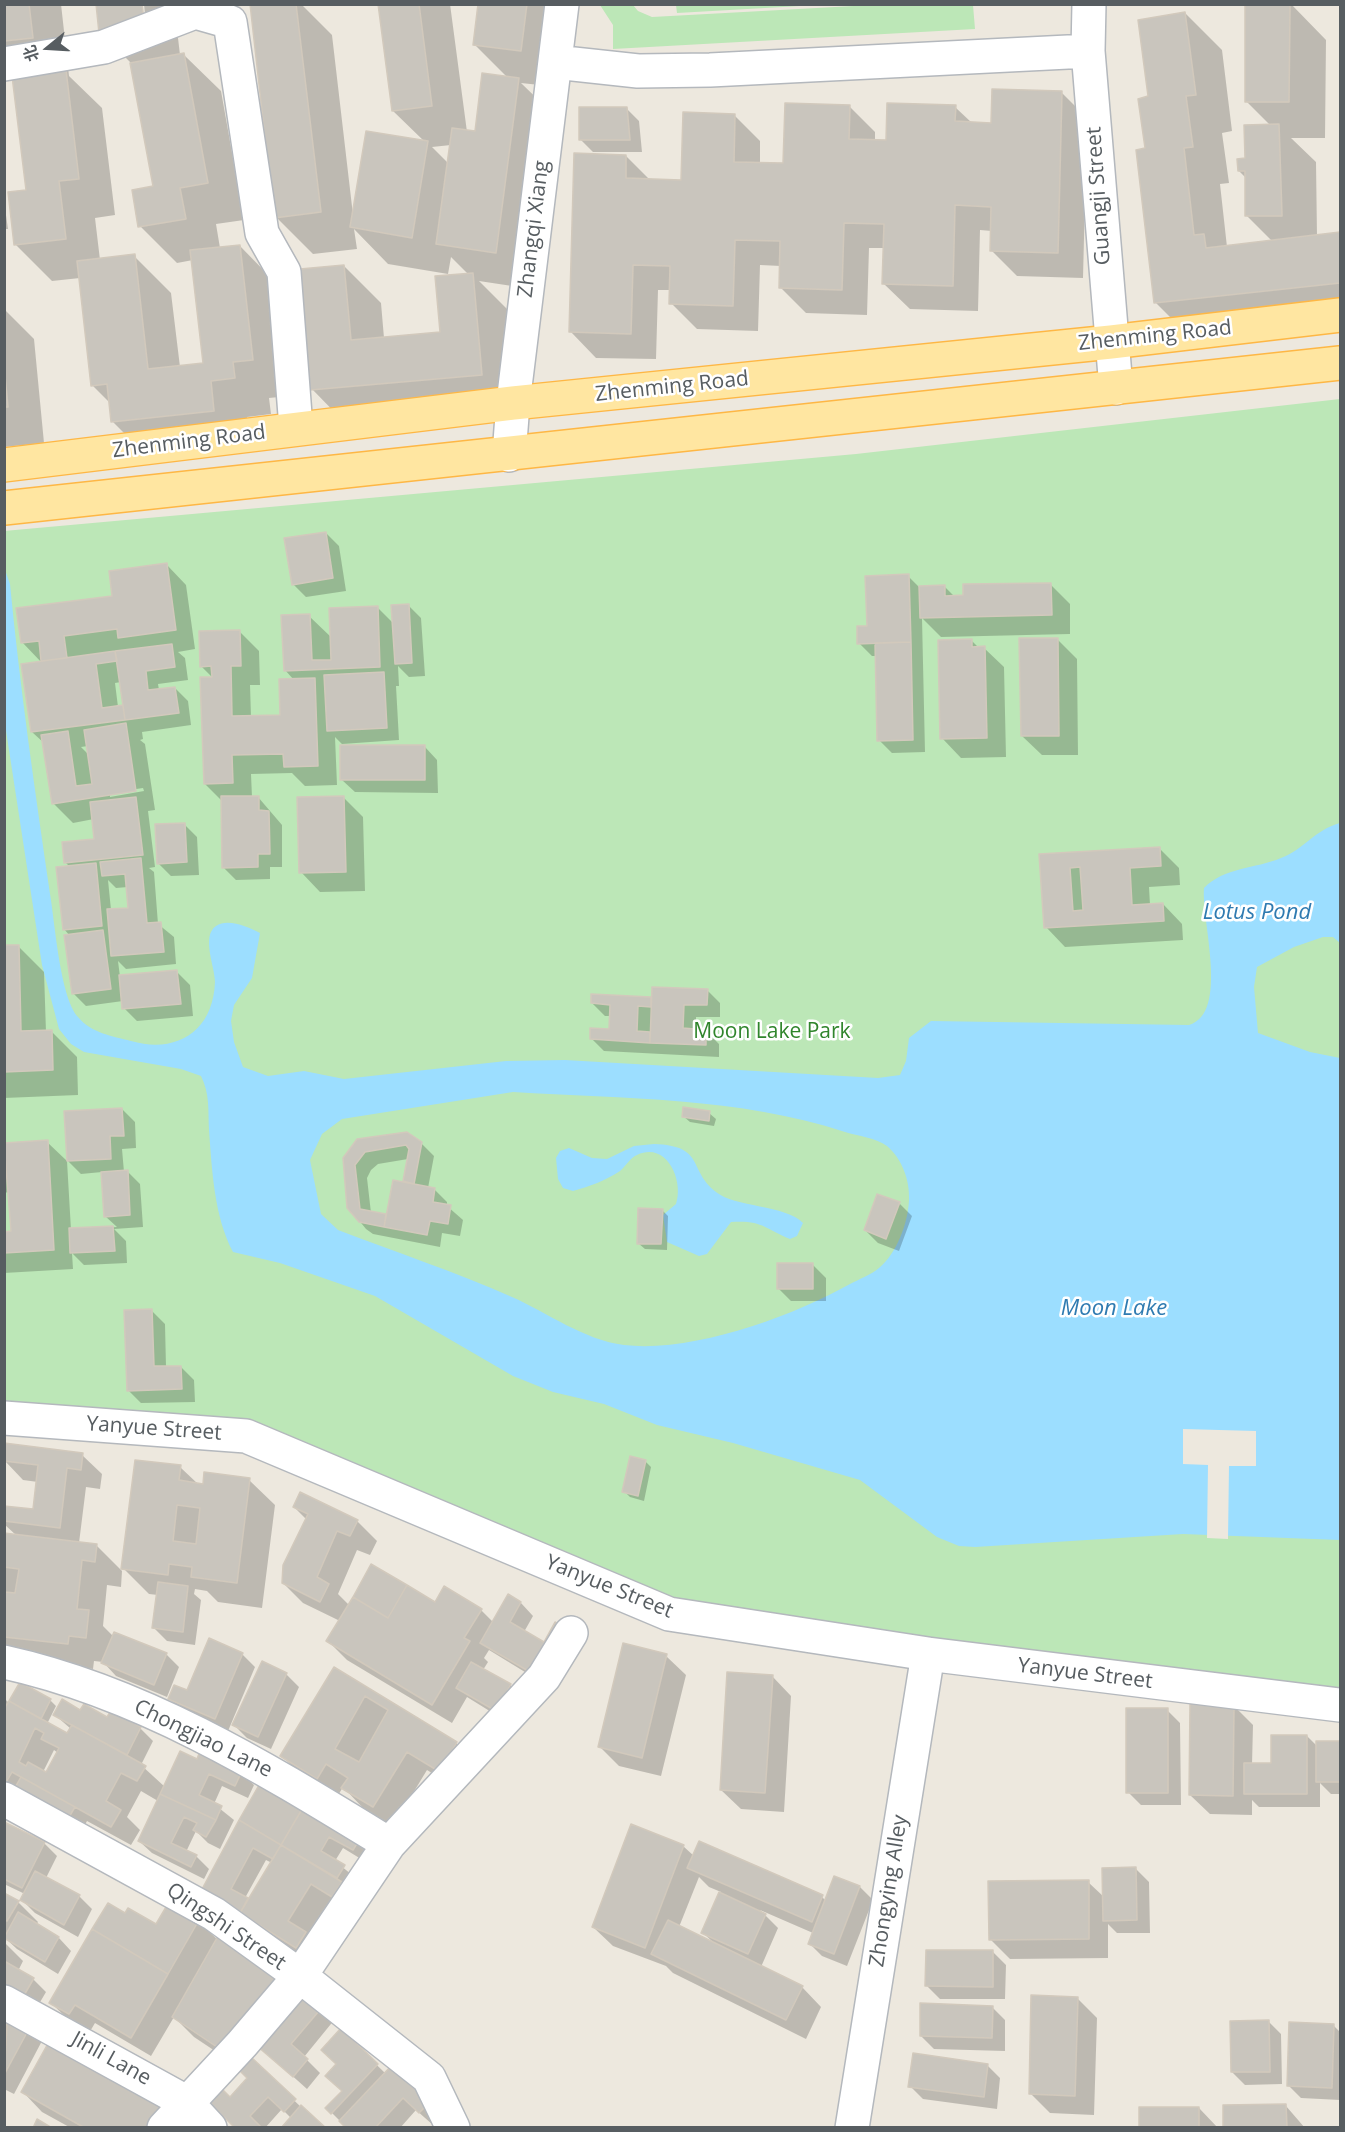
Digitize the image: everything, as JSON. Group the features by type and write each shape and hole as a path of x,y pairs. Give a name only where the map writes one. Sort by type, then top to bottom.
{"main road":[{"name":"Zhenming Road","path":"4,465 513,403 1111,342 1341,315"},
{"path":"4,508 1341,363"}],"street":[{"name":"Zhangqi Xiang","path":"509,455 513,403 562,4"},
{"name":"Guangji Street","path":"1089,4 1088,51 1116,388"},
{"path":"4,64 104,47 201,8 230,22 262,233 284,273 296,428"},
{"path":"555,62 638,71 710,70 1088,51"},
{"name":"Yanyue Street","path":"4,1418 246,1436 669,1614 928,1654 1341,1705"},
{"path":"453,2127 429,2078 300,1977 389,1844 544,1677 571,1633"},
{"name":"Zhongying Alley","path":"852,2127 928,1654"},
{"name":"Chongjiao Lane","path":"4,1662 77,1682 152,1712 255,1763 389,1844"},
{"name":"Qingshi Street","path":"4,1799 214,1914 300,1977 242,2044 164,2127"},
{"name":"Jinli Lane","path":"4,2002 186,2102 210,2127"}],"green space":[{"path":"676,4 818,5 677,13"},
{"path":"890,4 973,5 975,29 613,49 613,25 600,5 633,5 638,11 652,17"},
{"name":"Moon Lake Park","path":"1340,399 1340,1690 670,1605 248,1431 5,1408 4,531 856,454"}],"water":[{"name":"Moon Lake","path":"4,567 10,584 28,739 59,959 72,1007 78,1017 89,1027 109,1035 147,1044 177,1041 189,1035 199,1026 213,999 215,982 209,944 212,931 216,926 226,923 244,926 260,933 252,978 234,1005 231,1021 234,1042 243,1067 268,1076 304,1071 344,1079 506,1061 565,1060 878,1078 900,1075 906,1061 909,1038 931,1021 1189,1025 1201,1017 1208,1003 1211,985 1204,888 1230,872 1271,862 1289,854 1323,830 1340,823 1340,943 1333,937 1323,937 1294,947 1257,967 1254,987 1258,1033 1310,1052 1340,1058 1340,1540 1183,1534 975,1547 959,1546 937,1537 860,1480 733,1443 657,1425 604,1404 553,1392 513,1376 375,1296 280,1263 233,1252 222,1223 215,1192 207,1096 201,1076 181,1069 84,1052 71,1044 59,1029 42,965 5,724","holes":["513,1092 723,1106 805,1121 878,1141 892,1151 901,1164 906,1178 909,1192 904,1228 896,1246 879,1268 799,1309 710,1338 651,1346 624,1345 595,1338 491,1288 338,1230 321,1214 310,1160 322,1134 342,1119"]},
{"path":"654,1144 682,1149 689,1154 707,1183 724,1197 795,1217 803,1223 797,1236 790,1239 750,1222 731,1222 707,1254 699,1256 667,1242 663,1215 676,1204 678,1185 671,1166 665,1158 657,1154 648,1152 637,1155 615,1174 573,1191 563,1188 558,1179 556,1158 560,1151 569,1148 592,1158 607,1159 634,1146"}],"pier":[{"path":"1183,1429 1256,1431 1256,1466 1229,1466 1228,1539 1207,1538 1208,1465 1183,1464"}],"building":[{"path":"4,4 29,4 33,38 4,41"},
{"path":"96,4 142,4 145,28 99,33"},
{"path":"250,4 296,4 321,212 274,218"},
{"path":"378,4 419,4 432,106 392,111"},
{"path":"478,4 527,4 521,51 473,45"},
{"path":"1245,4 1290,4 1289,102 1245,102"},
{"path":"1185,12 1196,95 1186,96 1193,147 1184,148 1194,235 1204,234 1206,248 1340,232 1340,283 1154,303 1136,150 1145,148 1138,99 1148,96 1138,20"},
{"path":"184,53 208,183 180,188 186,219 138,227 132,190 153,186 130,63"},
{"path":"66,70 79,179 59,181 66,239 14,245 8,192 26,190 12,76"},
{"path":"482,73 519,78 496,253 436,244 452,128 475,131"},
{"path":"992,89 1062,91 1058,253 990,251 991,207 955,205 953,286 882,284 884,224 844,223 842,290 779,288 780,241 735,240 733,306 669,304 670,266 633,265 631,334 569,332 574,153 626,155 626,178 681,180 683,112 735,114 734,162 783,163 785,103 850,105 849,139 886,140 887,103 956,105 955,121 991,123"},
{"path":"579,107 627,107 630,140 579,140"},
{"path":"1279,124 1282,216 1245,216 1245,171 1238,171 1237,159 1245,158 1244,125"},
{"path":"366,131 428,141 412,238 350,227"},
{"path":"240,245 253,360 233,362 235,378 211,381 214,411 111,422 107,384 91,386 77,261 135,254 148,369 203,363 190,250"},
{"path":"344,265 351,340 440,332 435,276 473,273 482,375 310,390 300,269"},
{"path":"4,366 8,407 4,407"},
{"path":"326,532 333,578 292,585 284,538"},
{"path":"167,563 176,630 118,638 117,629 64,636 67,658 41,661 39,641 21,643 16,608 112,596 109,571"},
{"path":"909,574 911,642 857,644 857,626 867,626 865,576"},
{"path":"1051,583 1052,615 920,618 919,586 945,585 945,596 963,595 963,584"},
{"path":"409,604 412,663 395,664 391,605"},
{"path":"378,606 380,667 284,671 281,615 310,614 312,660 331,660 329,608"},
{"path":"240,630 241,666 231,666 232,716 280,715 279,679 315,678 318,766 284,767 283,754 232,755 233,783 204,784 200,677 212,677 211,666 200,667 199,631"},
{"path":"1019,638 1058,638 1059,736 1021,736"},
{"path":"972,639 972,647 985,646 987,738 940,739 938,640"},
{"path":"911,642 913,740 877,741 875,643"},
{"path":"172,644 175,667 146,671 148,690 175,687 179,713 125,720 115,651"},
{"path":"115,651 117,661 96,664 102,708 123,705 125,720 31,732 21,664"},
{"path":"384,672 387,728 327,731 324,675"},
{"path":"126,723 136,791 52,804 41,735 68,731 76,786 92,784 84,730"},
{"path":"340,745 425,745 425,780 340,780"},
{"path":"221,796 259,796 259,810 269,811 270,854 258,854 258,867 222,868"},
{"path":"344,796 346,872 299,873 297,797"},
{"path":"136,797 143,855 64,863 62,842 94,839 90,802"},
{"path":"185,823 187,862 157,864 155,824"},
{"path":"1160,847 1161,866 1130,868 1132,905 1163,903 1164,921 1044,928 1039,854","holes":["1080,867 1083,910 1073,911 1070,868"]},
{"path":"141,858 147,923 161,922 164,952 111,956 107,909 128,908 125,874 102,876 100,862"},
{"path":"96,863 102,926 63,930 56,867"},
{"path":"103,930 111,989 72,994 64,935"},
{"path":"4,945 19,945 21,1031 52,1030 53,1070 4,1072"},
{"path":"177,970 181,1004 122,1009 119,975"},
{"path":"652,987 708,989 707,1005 684,1005 683,1028 706,1030 706,1045 650,1043"},
{"path":"591,994 651,997 651,1007 638,1006 637,1031 650,1032 650,1043 590,1039 590,1028 609,1029 610,1005 591,1003"},
{"path":"683,1107 710,1111 709,1121 682,1117"},
{"path":"122,1108 124,1136 110,1136 111,1159 67,1161 64,1111"},
{"path":"407,1132 422,1142 414,1184 403,1181 409,1149 406,1145 365,1152 355,1165 360,1209 386,1214 384,1227 359,1222 347,1208 343,1158 357,1139"},
{"path":"48,1140 54,1250 4,1253 4,1232 11,1231 4,1143"},
{"path":"128,1170 130,1215 104,1217 101,1172"},
{"path":"393,1180 435,1188 433,1202 451,1205 448,1224 430,1221 427,1235 384,1227"},
{"path":"877,1194 900,1202 886,1239 864,1230"},
{"path":"638,1208 663,1209 661,1244 637,1244"},
{"path":"113,1226 115,1251 70,1253 69,1228"},
{"path":"777,1263 813,1263 813,1289 777,1289"},
{"path":"152,1309 154,1366 181,1366 182,1389 127,1391 124,1310"},
{"path":"4,1443 83,1453 81,1470 67,1468 60,1528 4,1521 4,1506 33,1509 38,1465 4,1461"},
{"path":"630,1456 646,1460 638,1496 622,1492"},
{"path":"135,1460 181,1465 179,1480 203,1484 204,1472 250,1478 237,1583 191,1577 192,1567 169,1564 168,1575 121,1569","holes":["177,1505 200,1508 196,1544 173,1541"]},
{"path":"300,1492 358,1520 350,1536 337,1531 317,1577 329,1584 320,1602 282,1583 283,1565 308,1514 293,1507"},
{"path":"4,1533 97,1544 95,1562 82,1560 77,1609 89,1610 86,1638 69,1636 68,1644 4,1637 4,1592 15,1593 19,1569 4,1567"},
{"path":"371,1564 407,1585 388,1618 353,1597"},
{"path":"158,1582 188,1586 183,1632 152,1628"},
{"path":"407,1585 435,1602 444,1586 482,1609 464,1638 470,1641 432,1705 326,1641 353,1597 388,1618"},
{"path":"508,1594 521,1602 510,1622 544,1642 555,1622 565,1628 537,1676 480,1643"},
{"path":"114,1632 167,1653 154,1685 101,1663"},
{"path":"209,1638 243,1653 215,1719 168,1699 174,1685 187,1690"},
{"path":"623,1643 667,1654 642,1758 598,1747"},
{"path":"262,1661 287,1673 258,1737 232,1725"},
{"path":"471,1662 511,1684 496,1711 456,1688"},
{"path":"334,1667 457,1742 440,1772 407,1752 373,1807 341,1788 348,1778 326,1764 317,1779 280,1756","holes":["365,1696 388,1710 359,1762 335,1749"]},
{"path":"727,1672 773,1675 765,1793 720,1790"},
{"path":"20,1682 51,1699 41,1719 9,1701"},
{"path":"62,1699 80,1710 84,1704 107,1717 111,1710 141,1727 127,1755 53,1715"},
{"path":"9,1701 67,1733 72,1725 146,1766 137,1781 121,1773 106,1801 121,1810 111,1827 12,1772 4,1786 4,1709","holes":["35,1728 44,1733 41,1739 59,1748 46,1772 28,1762 26,1766 19,1762"]},
{"path":"1190,1703 1234,1704 1233,1796 1189,1795"},
{"path":"1126,1708 1168,1708 1168,1793 1126,1793"},
{"path":"1271,1735 1307,1735 1307,1794 1244,1794 1244,1763 1271,1763"},
{"path":"1316,1741 1340,1741 1340,1782 1316,1782"},
{"path":"180,1751 197,1759 200,1751 242,1771 235,1786 209,1774 199,1795 222,1806 216,1820 160,1794"},
{"path":"21,1777 75,1807 66,1822 13,1791"},
{"path":"263,1778 305,1804 281,1845 239,1820"},
{"path":"160,1794 216,1820 206,1837 193,1830 197,1823 184,1817 171,1843 197,1855 191,1867 138,1841"},
{"path":"305,1804 361,1837 353,1850 329,1837 321,1851 345,1865 337,1878 281,1845"},
{"path":"239,1820 281,1845 273,1859 253,1848 231,1889 248,1898 240,1913 201,1891"},
{"path":"4,1822 45,1842 22,1888 4,1879"},
{"path":"631,1824 684,1845 645,1948 592,1927"},
{"path":"699,1841 823,1895 812,1922 687,1868"},
{"path":"281,1845 342,1882 332,1897 311,1884 288,1921 306,1932 296,1948 240,1913"},
{"path":"1136,1867 1137,1920 1103,1921 1102,1868"},
{"path":"35,1871 80,1895 64,1925 20,1900"},
{"path":"834,1876 860,1886 834,1954 808,1944"},
{"path":"1089,1880 1089,1939 989,1940 988,1881"},
{"path":"719,1892 766,1914 748,1954 701,1933"},
{"path":"4,1893 19,1901 7,1921 4,1920"},
{"path":"169,1902 199,1920 168,1974 92,1929 108,1903 125,1913 128,1908 156,1924"},
{"path":"18,1912 59,1937 45,1962 4,1938"},
{"path":"668,1920 803,1986 786,2020 651,1954"},
{"path":"92,1929 168,1974 131,2038 75,2005 69,2014 49,2003"},
{"path":"222,1929 285,1975 220,2049 172,2017"},
{"path":"926,1950 993,1950 993,1987 925,1986"},
{"path":"4,1961 34,1978 23,1997 4,1986"},
{"path":"305,1989 324,2005 291,2044 308,2059 293,2077 257,2046"},
{"path":"1031,1995 1078,1997 1075,2096 1029,2094"},
{"path":"920,2003 993,2006 992,2038 920,2036"},
{"path":"4,2011 31,2025 4,2075 7,2027"},
{"path":"1269,2020 1270,2072 1231,2072 1230,2021"},
{"path":"1289,2022 1334,2024 1332,2088 1287,2086"},
{"path":"341,2028 378,2064 331,2114 325,2108 342,2091 325,2076 336,2064 321,2050"},
{"path":"51,2038 164,2100 149,2128 85,2128 21,2092"},
{"path":"913,2053 988,2064 984,2097 908,2087"},
{"path":"251,2057 296,2099 284,2112 268,2097 250,2116 262,2128 235,2128 209,2102 222,2089 230,2097 247,2078 239,2070"},
{"path":"393,2064 432,2100 419,2113 403,2098 375,2128 346,2128 339,2121"},
{"path":"1286,2104 1287,2128 1223,2128 1223,2105"},
{"path":"301,2105 326,2128 281,2128"},
{"path":"1139,2107 1199,2107 1199,2128 1139,2128"},
{"path":"37,2119 52,2128 33,2128"}],"water label":[{"name":"Lotus Pond","path":"1257,913"}]}
